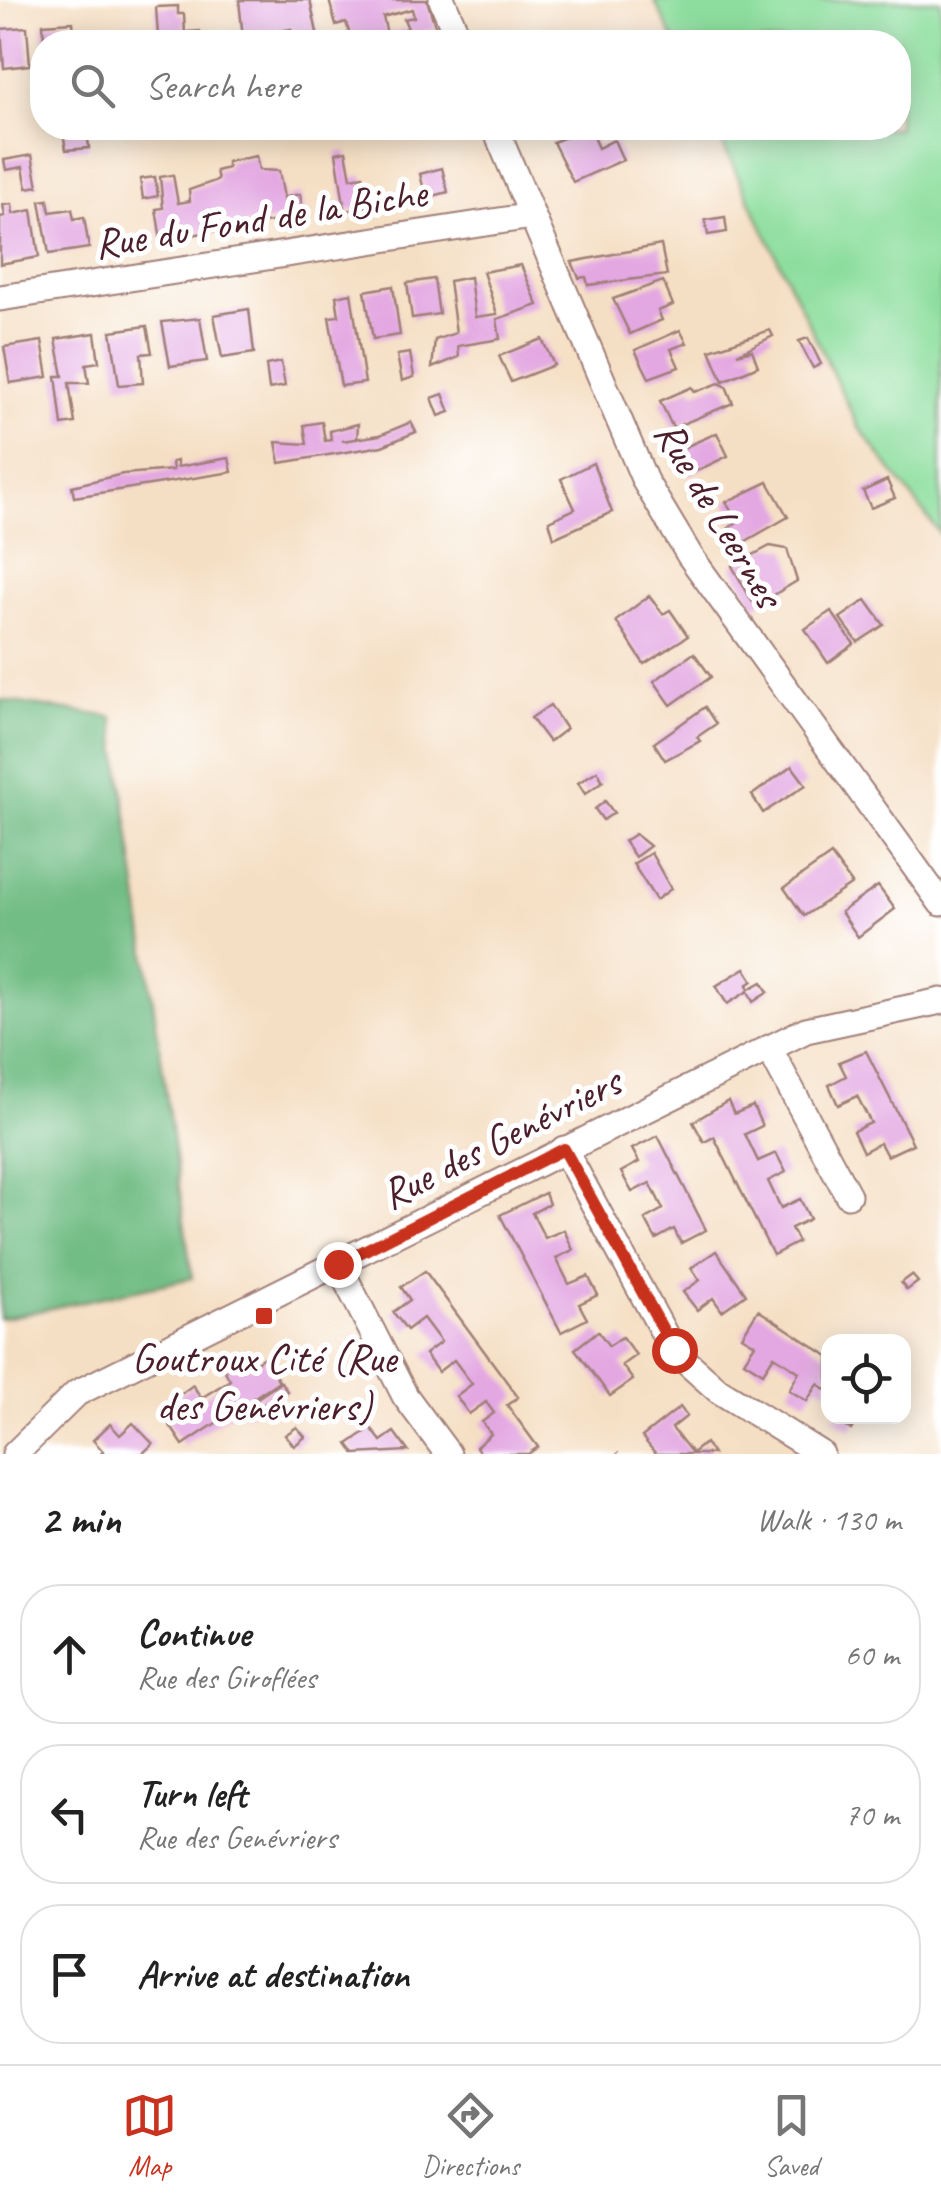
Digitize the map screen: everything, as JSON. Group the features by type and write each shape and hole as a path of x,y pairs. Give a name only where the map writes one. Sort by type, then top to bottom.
{"street":[{"path":"442,0 455,30"},
{"name":"Rue de Leernes","path":"500,140 645,481 681,541 941,903"},
{"name":"Rue du Fond de la Biche","path":"0,298 532,216"},
{"name":"Rue des Genévriers","path":"15,1454 78,1393 806,1030 941,1001"},
{"path":"770,1048 848,1195"},
{"path":"564,1149 674,1350 718,1390 821,1454"},
{"path":"338,1264 406,1396 448,1454"}],"green space":[{"path":"654,0 941,0 941,535 858,426 721,140 911,140 911,30 669,30"},
{"path":"0,700 113,717 192,1278 0,1319"}],"building":[{"path":"239,0 310,0 316,30 291,29 242,30"},
{"path":"329,0 427,0 436,29 409,30 404,19 414,17 412,9 383,17 386,30 348,30 346,22 336,25"},
{"path":"178,6 178,14 184,14 185,30 158,30 156,7"},
{"path":"73,22 74,30 43,30 43,24"},
{"path":"27,27 30,65 4,68 1,29"},
{"path":"64,140 88,140 89,148 66,150"},
{"path":"594,140 598,148 614,140 623,160 573,182 553,142"},
{"path":"346,151 351,178 363,176 369,207 345,211 336,153"},
{"path":"32,155 38,186 27,188 23,167 6,170 4,160"},
{"path":"256,156 259,170 279,171 288,219 161,240 156,209 163,208 160,177 173,175 178,203 190,201 189,190 218,180 216,171 228,168 227,162"},
{"path":"442,168 448,192 426,198 420,174"},
{"path":"155,177 158,196 143,199 140,179"},
{"path":"300,194 304,216 292,218 287,197"},
{"path":"48,200 50,212 72,209 74,219 84,217 89,248 49,254 40,201"},
{"path":"12,204 13,214 32,210 39,257 0,264 0,217 5,216 3,205"},
{"path":"725,217 727,232 708,235 705,220"},
{"path":"661,245 667,275 588,285 586,277 579,278 572,262"},
{"path":"521,265 538,305 497,319 500,339 458,346 459,357 432,368 435,340 456,333 449,281 470,277 475,317 497,314 483,272"},
{"path":"434,279 439,314 412,318 407,283"},
{"path":"663,281 673,305 658,311 662,320 630,334 613,299"},
{"path":"393,286 400,335 373,339 365,291"},
{"path":"351,293 365,383 341,386 329,317 339,316 336,296"},
{"path":"249,309 254,353 222,358 214,315"},
{"path":"200,318 207,361 170,366 162,322"},
{"path":"147,326 152,353 141,354 143,383 119,385 111,331"},
{"path":"680,330 687,343 671,349 679,367 649,378 635,350"},
{"path":"770,330 773,336 737,354 752,350 758,366 723,381 710,350"},
{"path":"95,333 99,362 86,364 89,383 69,383 75,423 62,425 56,376 63,376 56,339"},
{"path":"808,338 821,364 813,368 799,341"},
{"path":"542,339 554,365 511,382 499,356"},
{"path":"42,341 48,377 10,383 4,347"},
{"path":"410,353 414,377 402,381 397,355"},
{"path":"281,362 285,386 269,389 266,365"},
{"path":"719,383 726,386 733,403 673,428 660,401 692,387 695,392"},
{"path":"443,394 450,412 439,416 432,398"},
{"path":"322,422 325,441 331,440 330,431 358,424 357,439 380,435 411,422 416,432 382,446 280,463 276,442 307,444 304,425"},
{"path":"717,433 728,456 688,475 678,450"},
{"path":"229,458 232,472 74,497 72,486 123,474 173,470 172,462 177,461 177,467"},
{"path":"593,463 612,512 554,538 549,521 575,509 561,479"},
{"path":"887,480 895,498 871,508 863,491"},
{"path":"768,482 788,517 739,545 729,528 737,522 726,502"},
{"path":"770,546 787,549 797,581 755,606 732,566"},
{"path":"649,596 663,614 670,610 688,636 644,664 616,621"},
{"path":"866,600 884,625 858,642 840,618"},
{"path":"831,611 854,644 828,663 805,629"},
{"path":"694,653 711,677 671,705 654,681"},
{"path":"550,705 566,729 549,742 531,718"},
{"path":"705,707 716,724 697,737 700,741 665,760 654,743"},
{"path":"792,766 806,785 763,813 752,795"},
{"path":"597,771 603,781 585,794 578,783"},
{"path":"605,801 614,813 603,820 595,809"},
{"path":"635,834 650,846 635,857 624,841"},
{"path":"651,853 671,889 656,900 633,864"},
{"path":"831,855 852,884 804,916 784,888"},
{"path":"878,886 895,909 858,937 841,912"},
{"path":"745,968 753,981 747,985 749,989 762,982 768,992 753,1002 748,991 727,1004 716,986"},
{"path":"866,1051 913,1144 887,1156 880,1143 863,1152 853,1131 871,1123 857,1096 838,1105 829,1085 846,1076 839,1062"},
{"path":"728,1101 734,1114 753,1106 762,1126 745,1134 758,1161 776,1153 786,1172 768,1181 781,1208 800,1199 810,1219 791,1228 798,1242 773,1255 714,1137 704,1142 693,1122"},
{"path":"658,1136 706,1230 681,1243 674,1229 656,1239 645,1219 663,1209 650,1183 632,1192 621,1172 639,1162 632,1149"},
{"path":"545,1193 549,1204 532,1213 545,1238 564,1230 573,1250 556,1258 569,1284 588,1276 598,1295 579,1304 587,1319 561,1332 500,1215"},
{"path":"716,1251 746,1294 722,1311 713,1298 697,1310 683,1292 700,1280 691,1268"},
{"path":"425,1271 518,1397 507,1405 538,1447 528,1454 481,1454 476,1447 491,1434 482,1422 494,1413 486,1402 469,1414 456,1396 472,1384 454,1360 438,1372 425,1354 441,1342 423,1318 407,1330 393,1312 410,1300 401,1287"},
{"path":"912,1275 918,1282 907,1290 901,1283"},
{"path":"758,1310 821,1351 821,1386 818,1384 807,1401 789,1390 799,1372 774,1356 763,1373 744,1361 755,1344 742,1336"},
{"path":"598,1331 609,1346 622,1337 636,1355 622,1365 633,1380 610,1396 575,1349"},
{"path":"241,1354 249,1367 264,1357 279,1381 183,1445 167,1421 182,1411 174,1399 193,1385 201,1398 230,1380 222,1366"},
{"path":"281,1382 287,1391 245,1415 241,1409"},
{"path":"680,1407 687,1416 672,1428 692,1453 705,1443 713,1454 656,1454 642,1437"},
{"path":"133,1423 153,1444 142,1454 101,1454 103,1451 93,1440 110,1424 120,1435"},
{"path":"297,1427 305,1437 294,1446 285,1435"},
{"path":"371,1428 381,1441 394,1432 408,1451 355,1454 348,1444"}],"place":[{"name":"Goutroux Cité (Rue des Genévriers)","path":"264,1316"}],"route":[{"path":"338,1264 564,1149 674,1350"}]}
